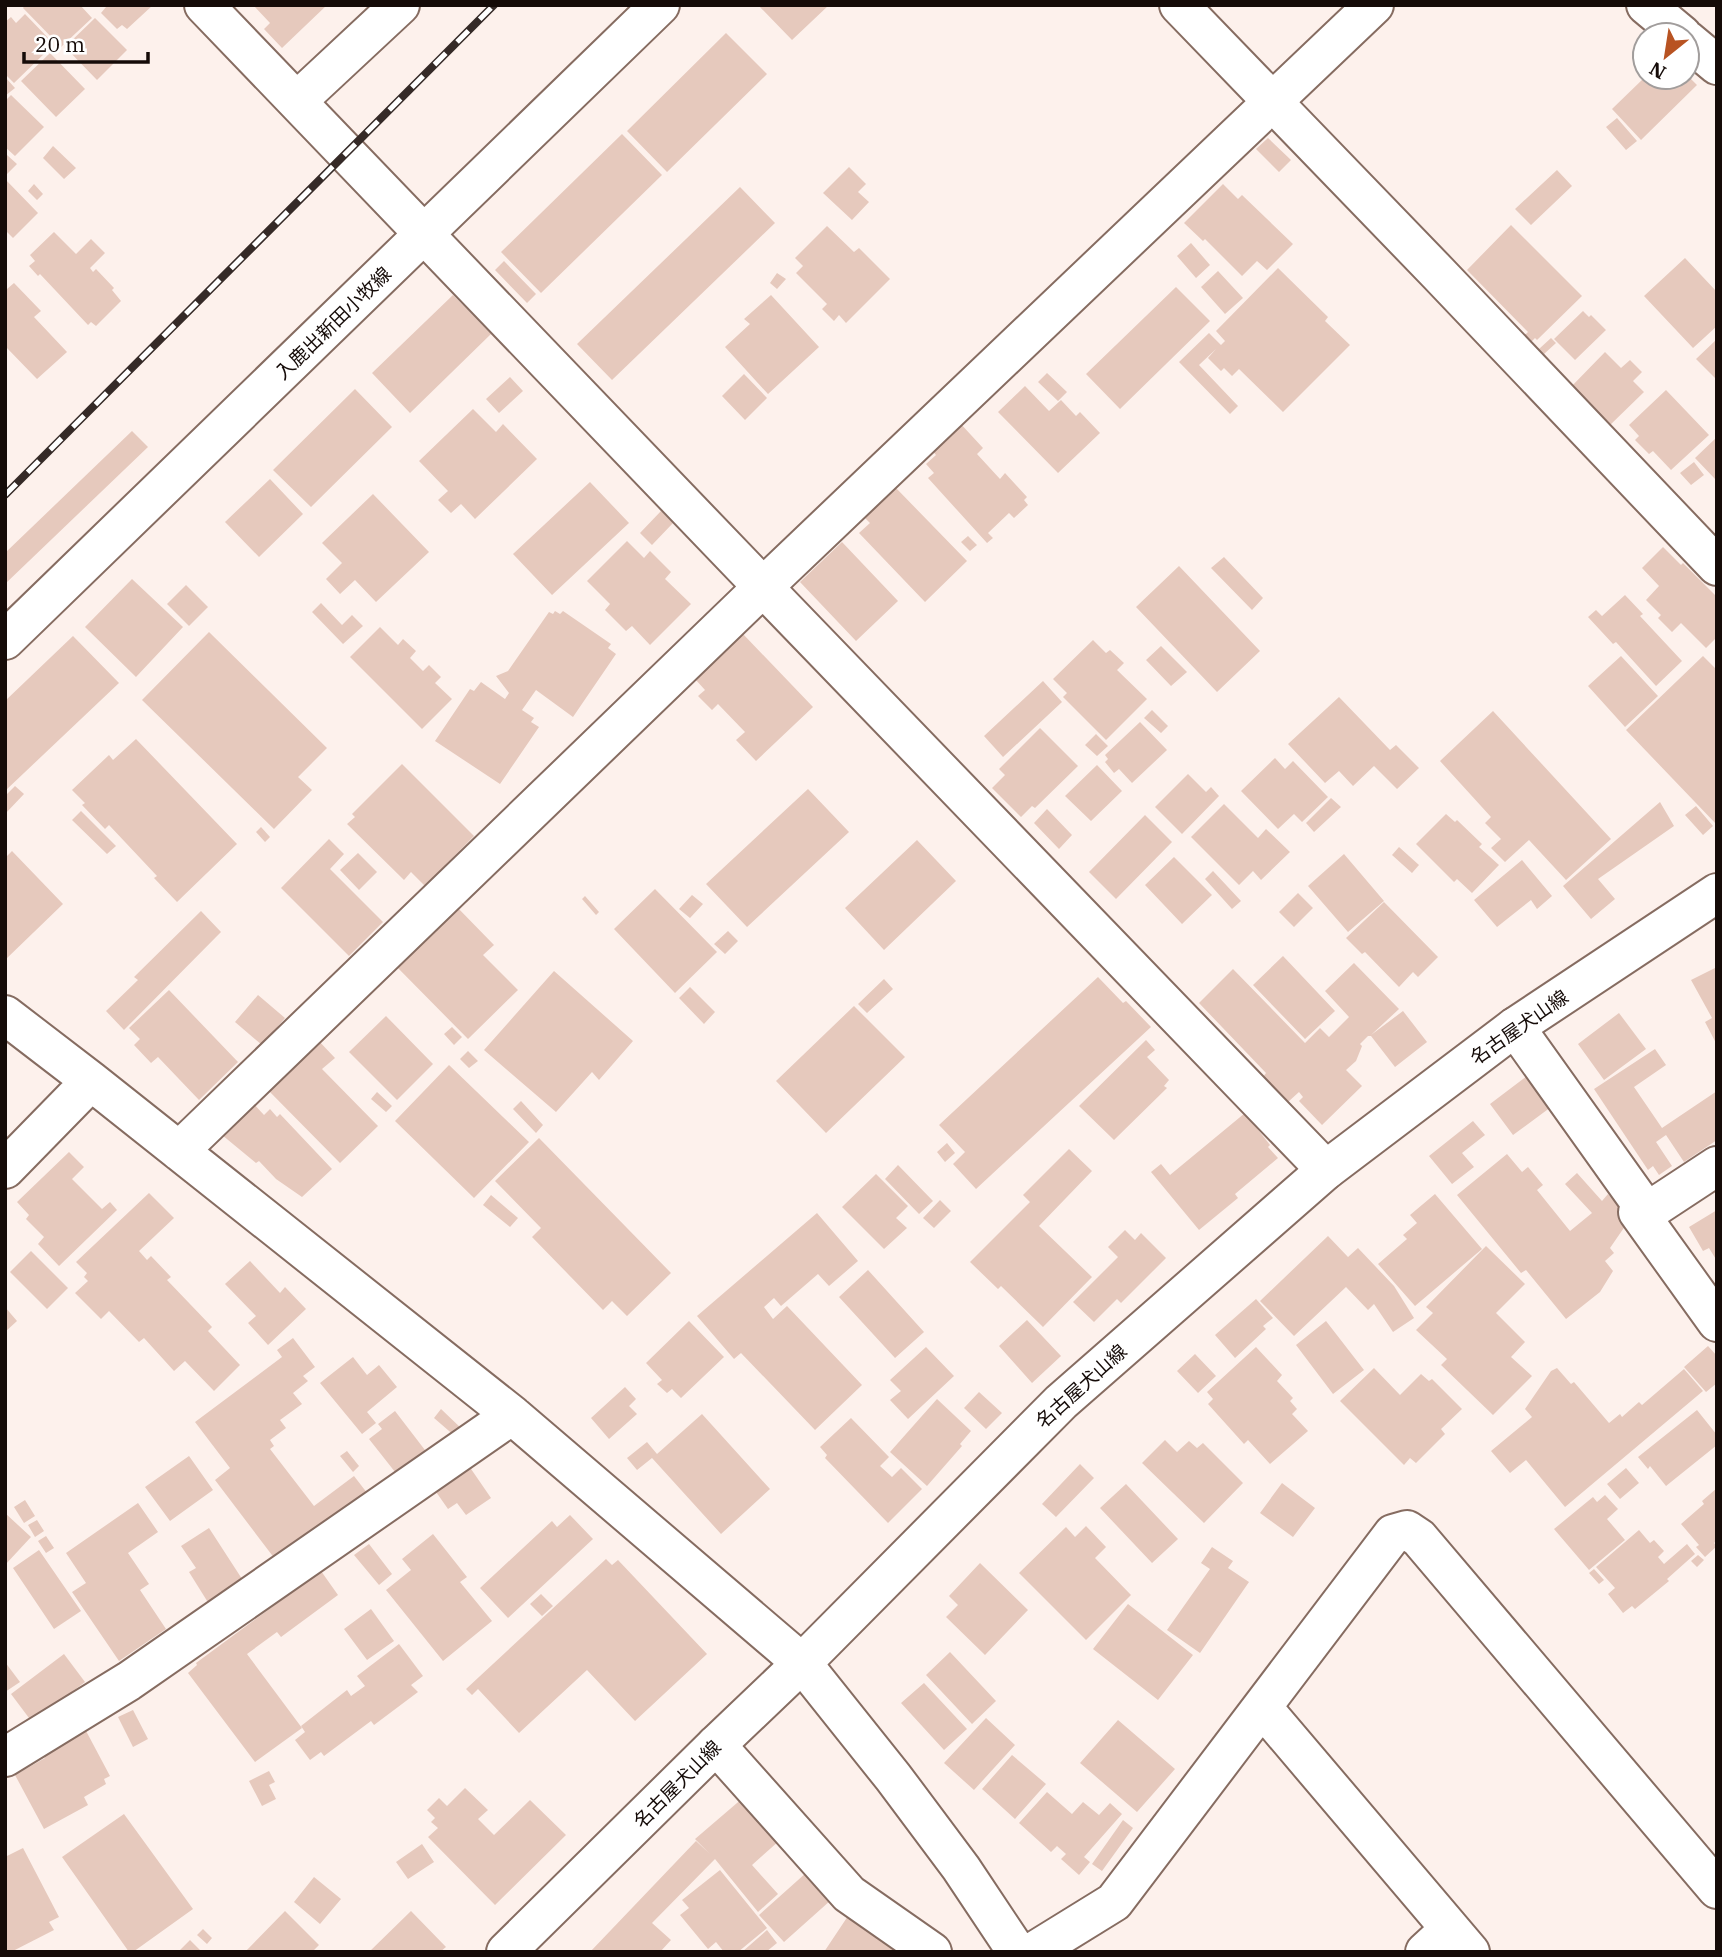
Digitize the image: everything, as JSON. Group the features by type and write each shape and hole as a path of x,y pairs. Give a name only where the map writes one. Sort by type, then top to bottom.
{"street":[{"path":"204,5 1326,1170"},
{"path":"298,101 400,5"},
{"name":"入鹿出新田小牧線","path":"5,640 660,5"},
{"path":"1179,5 1717,566"},
{"path":"179,1151 763,587 1374,5"},
{"path":"1646,5 1665,21"},
{"path":"1701,52 1717,65"},
{"name":"名古屋犬山線","path":"506,1952 802,1663 1061,1402 1326,1170 1515,1027 1717,893"},
{"path":"5,1015 512,1415 802,1663 954,1858 1017,1952"},
{"path":"1515,1027 1647,1212"},
{"path":"5,1168 92,1081"},
{"path":"1717,1166 1647,1212 1638,1212 1717,1322"},
{"path":"5,1757 128,1681 512,1415"},
{"path":"1033,1952 1114,1902 1392,1534 1407,1530 1429,1549 1717,1889"},
{"path":"1262,1707 1448,1944"},
{"path":"716,1745 849,1894 932,1952"}],"building":[{"path":"25,5 80,5 92,18 61,47 23,8"},
{"path":"104,5 153,5 127,29 122,25 117,29 101,13 106,7"},
{"path":"253,5 327,5 282,48 264,29 270,23"},
{"path":"758,5 829,5 792,40"},
{"path":"25,14 53,43 14,83 5,74 5,22 11,17 16,23"},
{"path":"95,18 127,50 97,80 65,47"},
{"path":"726,33 767,74 667,172 627,131"},
{"path":"50,53 85,89 56,117 21,81"},
{"path":"5,77 15,88 5,96"},
{"path":"1631,91 1691,91 1641,140 1612,109"},
{"path":"11,95 44,127 15,156 5,147 5,101"},
{"path":"1617,118 1637,141 1626,150 1606,127"},
{"path":"622,134 662,175 541,293 501,252"},
{"path":"1268,138 1291,160 1279,172 1256,149"},
{"path":"53,146 76,168 64,179 43,158"},
{"path":"7,155 17,164 5,176 5,157"},
{"path":"849,167 866,184 858,192 869,202 852,220 823,193"},
{"path":"1557,170 1572,186 1531,225 1515,209"},
{"path":"5,179 38,213 13,238 5,230"},
{"path":"34,184 43,194 37,200 28,191"},
{"path":"1223,184 1238,199 1242,195 1293,244 1267,270 1257,261 1242,276 1205,239 1203,241 1184,223"},
{"path":"740,187 775,223 612,380 577,344"},
{"path":"1511,225 1582,296 1537,340 1535,338 1528,345 1522,338 1528,332 1467,270"},
{"path":"827,226 854,252 859,248 890,279 846,323 839,315 834,321 822,309 827,304 796,273 803,266 795,258"},
{"path":"54,232 76,254 91,239 105,253 90,268 93,272 96,269 114,288 112,290 121,301 96,326 91,322 88,325 40,274 38,276 29,266 35,261 30,255"},
{"path":"1191,243 1210,265 1196,278 1177,256"},
{"path":"1685,258 1717,292 1717,326 1693,348 1644,296"},
{"path":"504,261 536,294 527,303 495,270"},
{"path":"1278,268 1328,317 1325,321 1350,345 1283,412 1239,369 1232,376 1224,368 1221,371 1208,358 1216,349 1199,365 1238,406 1230,414 1179,362 1209,333 1221,345 1225,341 1216,331"},
{"path":"1218,271 1243,298 1225,314 1201,287"},
{"path":"777,273 786,279 777,289 770,283"},
{"path":"14,283 41,311 34,317 67,352 37,379 5,346 5,287 7,289"},
{"path":"1176,287 1210,321 1120,409 1086,374"},
{"path":"453,295 491,334 410,413 372,373"},
{"path":"771,295 819,347 768,394 725,347 750,324 744,319"},
{"path":"1583,311 1606,330 1575,360 1554,339"},
{"path":"1551,338 1556,343 1544,354 1539,349"},
{"path":"1717,339 1717,380 1696,359"},
{"path":"1605,352 1621,368 1630,360 1642,372 1633,381 1644,392 1607,428 1569,389"},
{"path":"1047,373 1067,392 1058,401 1038,382"},
{"path":"744,374 767,398 745,420 722,396"},
{"path":"510,377 523,391 499,413 486,399"},
{"path":"1025,386 1049,411 1061,400 1076,416 1080,412 1100,433 1058,473 998,412"},
{"path":"355,389 392,427 311,507 273,470"},
{"path":"1666,390 1709,435 1671,470 1653,451 1649,454 1635,440 1639,436 1629,425"},
{"path":"473,409 496,432 503,424 537,459 475,519 461,504 451,513 438,500 448,491 419,461"},
{"path":"959,422 983,448 977,454 1000,479 1005,473 1027,497 1024,500 1028,505 1014,518 1009,513 988,533 993,538 987,543 928,478 934,473 926,464 936,455 930,448"},
{"path":"132,431 148,447 5,584 5,553"},
{"path":"1717,437 1717,477 1715,479 1695,458"},
{"path":"1694,462 1704,475 1691,485 1680,473"},
{"path":"270,479 303,514 259,557 225,522"},
{"path":"590,482 629,523 552,595 513,554"},
{"path":"896,488 967,561 925,602 859,533 870,523 865,518"},
{"path":"373,494 429,552 376,602 355,580 340,594 326,579 342,563 322,543"},
{"path":"661,511 673,523 652,545 640,533"},
{"path":"968,536 977,545 970,551 961,542"},
{"path":"627,541 644,558 650,551 671,572 665,579 691,604 650,645 632,626 626,631 605,610 610,604 587,581"},
{"path":"842,542 898,601 856,641 800,582"},
{"path":"1663,547 1717,597 1717,637 1706,648 1681,623 1672,632 1658,618 1661,615 1646,600 1659,586 1642,568"},
{"path":"1224,557 1263,598 1252,610 1211,568"},
{"path":"1179,566 1260,651 1217,692 1136,607"},
{"path":"132,579 183,627 136,677 85,627"},
{"path":"186,585 208,607 189,626 167,604"},
{"path":"1625,595 1643,614 1640,616 1682,661 1656,686 1616,642 1613,644 1588,617 1596,610 1602,616"},
{"path":"321,603 342,625 352,615 363,626 343,644 312,612"},
{"path":"555,611 560,614 563,611 611,644 608,648 616,654 573,717 536,690 522,710 534,718 531,722 539,727 500,784 435,741 470,689 474,691 481,682 505,699 509,693 496,676 508,671 549,612 553,614"},
{"path":"380,627 398,645 403,639 416,651 410,658 423,671 429,665 441,677 435,683 452,699 422,729 350,657"},
{"path":"209,632 327,748 298,777 312,790 274,829 142,700"},
{"path":"743,634 813,707 756,761 736,740 745,732 718,704 712,710 698,696 705,690 695,679"},
{"path":"73,636 119,683 5,791 5,701"},
{"path":"1093,640 1106,653 1110,650 1124,663 1117,670 1147,699 1106,740 1063,697 1067,693 1053,679"},
{"path":"1161,646 1187,672 1171,686 1146,660"},
{"path":"1621,656 1658,696 1625,727 1588,686"},
{"path":"1703,656 1717,670 1717,825 1626,730"},
{"path":"1043,681 1062,702 1003,757 984,736"},
{"path":"1339,697 1390,750 1396,745 1419,768 1397,789 1374,766 1353,786 1339,771 1325,783 1288,744"},
{"path":"1152,710 1168,726 1161,733 1144,718"},
{"path":"1493,711 1611,839 1566,880 1529,840 1505,862 1491,848 1501,839 1485,823 1491,817 1440,761"},
{"path":"1140,722 1167,750 1132,783 1119,769 1114,773 1105,762 1108,759 1105,755"},
{"path":"1040,728 1078,766 1035,808 1032,806 1021,817 992,788 1005,775 999,769"},
{"path":"1096,734 1108,746 1097,756 1085,745"},
{"path":"136,739 237,844 177,902 154,878 157,876 109,825 105,829 72,790 109,755 113,760"},
{"path":"1275,758 1285,769 1293,761 1328,797 1302,822 1294,814 1278,829 1241,791"},
{"path":"402,764 474,836 425,886 411,872 404,880 347,824 355,817 352,814"},
{"path":"1097,765 1122,791 1091,821 1065,796"},
{"path":"1188,774 1206,792 1211,787 1219,796 1182,834 1155,807"},
{"path":"15,786 24,794 5,814 5,796"},
{"path":"808,789 849,832 747,927 706,884"},
{"path":"1331,798 1341,807 1314,832 1306,823"},
{"path":"1660,802 1674,826 1598,879 1615,899 1591,919 1563,886"},
{"path":"1224,804 1258,838 1266,829 1290,852 1261,880 1253,871 1239,885 1191,837"},
{"path":"1696,806 1713,826 1703,835 1685,815"},
{"path":"1047,809 1072,835 1059,849 1034,823"},
{"path":"81,811 116,846 107,854 72,820"},
{"path":"1446,814 1455,822 1457,820 1482,844 1479,847 1499,865 1472,893 1457,879 1454,882 1416,844"},
{"path":"1145,815 1172,842 1116,899 1089,872"},
{"path":"261,827 270,837 265,842 256,832"},
{"path":"329,839 344,854 330,869 383,922 349,956 281,888"},
{"path":"917,840 956,881 884,950 845,908"},
{"path":"1399,847 1419,865 1412,873 1392,855"},
{"path":"12,851 63,904 5,960 5,858"},
{"path":"358,853 377,872 359,890 340,870"},
{"path":"1344,854 1384,901 1348,932 1308,886"},
{"path":"1174,857 1212,895 1182,924 1145,885"},
{"path":"1522,860 1552,896 1537,909 1531,900 1497,927 1474,900"},
{"path":"1213,871 1241,901 1232,909 1205,879"},
{"path":"655,889 717,952 675,993 614,929"},
{"path":"1298,893 1313,908 1294,927 1279,912"},
{"path":"692,895 703,904 690,918 679,909"},
{"path":"585,896 599,912 596,915 582,899"},
{"path":"1384,902 1438,957 1418,977 1413,972 1399,987 1365,952 1362,954 1346,938"},
{"path":"455,905 494,945 483,955 518,990 468,1039 392,962"},
{"path":"201,911 221,932 124,1030 106,1011 138,980 134,977"},
{"path":"728,931 738,941 725,954 714,944"},
{"path":"1283,956 1335,1011 1305,1039 1253,985"},
{"path":"1354,963 1399,1009 1371,1035 1403,1011 1427,1042 1395,1067 1371,1036 1368,1036 1360,1044 1362,1046 1356,1061 1346,1070 1362,1086 1322,1125 1299,1101 1303,1097 1299,1092 1288,1102 1263,1077 1266,1073 1199,1003 1233,969 1305,1043 1320,1028 1329,1037 1349,1017 1325,991"},
{"path":"1717,967 1717,1045 1705,1022 1712,1018 1691,980"},
{"path":"554,971 633,1041 599,1080 592,1072 556,1112 484,1050"},
{"path":"1098,977 1151,1027 976,1189 953,1164 965,1152 939,1125"},
{"path":"884,979 893,989 867,1013 858,1004"},
{"path":"690,987 715,1012 704,1024 679,998"},
{"path":"169,990 238,1062 199,1100 158,1057 151,1063 134,1045 140,1039 129,1028"},
{"path":"258,995 285,1018 262,1045 235,1022"},
{"path":"854,1006 905,1057 826,1133 776,1081"},
{"path":"1619,1013 1646,1049 1604,1080 1578,1044"},
{"path":"386,1016 433,1064 397,1100 349,1052"},
{"path":"452,1027 462,1037 454,1045 444,1034"},
{"path":"316,1038 335,1058 322,1069 378,1126 340,1163 265,1087"},
{"path":"1146,1040 1155,1050 1147,1057 1169,1080 1164,1086 1167,1088 1114,1140 1079,1106"},
{"path":"1655,1049 1666,1065 1634,1087 1662,1128 1717,1091 1717,1140 1684,1162 1666,1135 1656,1142 1672,1166 1659,1175 1653,1166 1648,1170 1594,1089"},
{"path":"468,1051 478,1061 469,1068 460,1059"},
{"path":"449,1065 529,1142 474,1198 395,1121"},
{"path":"1527,1076 1551,1107 1513,1135 1490,1104"},
{"path":"377,1092 392,1106 386,1112 371,1099"},
{"path":"249,1099 264,1115 270,1109 277,1117 280,1114 332,1169 302,1197 216,1130"},
{"path":"521,1101 543,1125 536,1133 513,1109"},
{"path":"1245,1113 1278,1158 1235,1194 1238,1198 1199,1230 1151,1172 1161,1164 1170,1175"},
{"path":"1473,1121 1485,1135 1462,1153 1474,1167 1452,1184 1429,1156"},
{"path":"539,1138 671,1273 627,1316 612,1301 603,1310 532,1237 541,1228 495,1181"},
{"path":"947,1143 955,1153 945,1162 937,1152"},
{"path":"1069,1149 1092,1171 1039,1226 1092,1277 1043,1327 1001,1286 998,1289 970,1262 1030,1202 1023,1195"},
{"path":"69,1152 84,1167 72,1179 102,1209 110,1202 117,1210 59,1266 38,1244 44,1237 26,1219 29,1215 17,1202"},
{"path":"1507,1154 1522,1172 1528,1167 1543,1185 1537,1190 1570,1231 1592,1213 1565,1184 1577,1173 1602,1201 1608,1194 1630,1219 1610,1248 1614,1253 1605,1261 1613,1271 1600,1292 1566,1319 1526,1270 1521,1273 1457,1195"},
{"path":"898,1165 933,1201 919,1214 885,1179"},
{"path":"876,1174 908,1206 896,1218 907,1228 884,1249 842,1207"},
{"path":"149,1193 174,1218 139,1251 147,1260 151,1256 171,1277 167,1280 212,1327 208,1331 240,1365 214,1391 185,1361 174,1371 144,1338 139,1342 109,1311 101,1319 75,1293 88,1281 84,1277 87,1273 76,1262"},
{"path":"1435,1194 1482,1249 1415,1306 1378,1264 1407,1239 1403,1235 1417,1223 1410,1215"},
{"path":"491,1195 518,1218 510,1227 483,1205"},
{"path":"940,1200 951,1211 934,1228 923,1218"},
{"path":"1717,1210 1717,1261 1709,1248 1703,1251 1689,1227"},
{"path":"817,1213 858,1261 829,1286 818,1274 781,1306 774,1298 764,1307 773,1319 787,1306 862,1385 815,1430 741,1353 734,1359 697,1316"},
{"path":"1125,1230 1135,1240 1141,1233 1166,1258 1121,1303 1117,1299 1094,1322 1073,1302 1118,1257 1108,1247"},
{"path":"1328,1236 1348,1257 1358,1248 1394,1286 1414,1318 1393,1332 1374,1304 1368,1310 1346,1287 1294,1336 1260,1301"},
{"path":"1486,1246 1525,1284 1496,1313 1525,1342 1511,1357 1532,1376 1493,1415 1441,1365 1447,1359 1416,1330 1433,1313 1426,1307"},
{"path":"31,1251 68,1288 47,1309 10,1272"},
{"path":"250,1261 280,1293 285,1287 306,1309 268,1345 248,1323 256,1316 225,1284"},
{"path":"868,1270 924,1332 895,1358 839,1297"},
{"path":"1256,1299 1273,1318 1263,1326 1266,1329 1235,1358 1215,1335"},
{"path":"5,1307 17,1321 5,1332"},
{"path":"1027,1320 1061,1356 1032,1383 999,1346"},
{"path":"689,1321 724,1357 681,1398 672,1389 667,1393 657,1384 662,1380 646,1363"},
{"path":"1326,1321 1364,1370 1333,1394 1296,1345"},
{"path":"293,1338 315,1367 303,1376 308,1381 293,1393 302,1404 280,1420 286,1428 270,1440 274,1446 270,1449 314,1506 354,1476 371,1498 278,1563 215,1480 230,1468 195,1422 282,1357 277,1350"},
{"path":"1708,1346 1717,1356 1717,1383 1706,1392 1684,1367"},
{"path":"926,1347 954,1376 908,1419 890,1400 901,1391 890,1380"},
{"path":"1256,1347 1282,1375 1277,1381 1293,1398 1290,1401 1297,1409 1292,1414 1308,1431 1270,1464 1248,1440 1244,1444 1208,1404 1213,1399 1207,1392"},
{"path":"1195,1354 1216,1376 1198,1393 1177,1371"},
{"path":"353,1357 367,1375 379,1365 397,1387 367,1412 376,1423 362,1434 320,1383"},
{"path":"1374,1368 1400,1395 1421,1374 1429,1381 1432,1379 1462,1409 1441,1429 1445,1434 1416,1463 1410,1458 1404,1465 1340,1401"},
{"path":"1557,1368 1571,1384 1574,1382 1609,1423 1620,1414 1622,1417 1639,1402 1642,1405 1684,1369 1703,1391 1565,1507 1526,1460 1510,1473 1491,1451 1532,1417 1525,1409 1551,1371"},
{"path":"625,1387 636,1399 629,1406 637,1414 609,1439 591,1418"},
{"path":"979,1392 1002,1413 986,1429 964,1408"},
{"path":"937,1399 971,1431 960,1444 962,1446 927,1486 890,1452"},
{"path":"441,1409 463,1430 456,1437 434,1418"},
{"path":"1697,1410 1717,1435 1717,1445 1666,1486 1650,1466 1648,1469 1638,1457"},
{"path":"395,1411 428,1454 399,1477 369,1439 382,1429 378,1424"},
{"path":"702,1414 770,1489 721,1534 652,1458 637,1470 627,1458 647,1442 657,1454"},
{"path":"851,1418 889,1457 880,1466 892,1477 901,1468 922,1489 888,1523 825,1458 827,1455 820,1447"},
{"path":"1165,1440 1177,1452 1189,1441 1197,1448 1203,1443 1243,1483 1204,1523 1142,1463"},
{"path":"347,1451 359,1466 353,1472 340,1456"},
{"path":"189,1456 213,1490 170,1521 145,1487"},
{"path":"1080,1464 1094,1478 1056,1517 1042,1504"},
{"path":"469,1466 491,1498 466,1515 457,1503 448,1509 434,1489"},
{"path":"1626,1468 1639,1483 1620,1499 1607,1484"},
{"path":"1282,1483 1315,1508 1293,1537 1260,1513"},
{"path":"1126,1484 1178,1539 1152,1563 1100,1508"},
{"path":"1717,1488 1717,1540 1714,1543 1717,1546 1705,1557 1696,1547 1699,1545 1681,1524 1704,1504 1702,1501"},
{"path":"1605,1495 1618,1509 1607,1519 1625,1540 1589,1570 1554,1529 1593,1497 1597,1502"},
{"path":"25,1500 35,1516 24,1523 14,1507"},
{"path":"138,1503 158,1532 128,1553 149,1584 140,1590 166,1629 119,1661 72,1592 86,1583 66,1553"},
{"path":"5,1513 31,1537 5,1565"},
{"path":"570,1515 593,1539 508,1618 480,1588 552,1521 557,1527"},
{"path":"37,1520 44,1531 35,1537 28,1525"},
{"path":"1086,1526 1106,1547 1095,1558 1131,1595 1086,1640 1019,1573 1066,1527 1075,1537"},
{"path":"209,1528 244,1582 209,1604 189,1572 196,1568 181,1546"},
{"path":"1639,1530 1650,1543 1654,1540 1664,1551 1658,1557 1664,1564 1687,1544 1695,1554 1667,1579 1669,1581 1635,1609 1632,1606 1623,1613 1608,1594 1615,1588 1596,1567"},
{"path":"433,1534 467,1577 460,1582 492,1621 443,1661 386,1590 411,1570 402,1559"},
{"path":"46,1536 54,1548 46,1553 38,1541"},
{"path":"369,1544 392,1574 379,1585 354,1555"},
{"path":"1212,1547 1233,1561 1228,1568 1249,1582 1200,1653 1167,1630 1210,1569 1201,1563"},
{"path":"39,1550 81,1611 54,1629 13,1568"},
{"path":"1698,1555 1704,1560 1697,1567 1691,1561"},
{"path":"606,1559 612,1565 618,1560 707,1654 635,1721 587,1670 519,1733 478,1689 472,1695 466,1689"},
{"path":"980,1563 1028,1610 985,1655 946,1617 958,1605 949,1596"},
{"path":"1594,1569 1604,1580 1599,1584 1589,1573"},
{"path":"321,1571 338,1595 281,1637 277,1632 247,1654 302,1728 255,1762 188,1673 196,1663"},
{"path":"541,1594 553,1606 542,1616 530,1604"},
{"path":"1128,1604 1193,1655 1158,1700 1093,1649"},
{"path":"371,1609 394,1641 367,1660 344,1629"},
{"path":"399,1644 423,1676 411,1685 418,1692 374,1725 371,1721 324,1756 321,1752 310,1760 295,1740 305,1732 301,1726 347,1690 351,1696 365,1686 357,1676"},
{"path":"950,1652 996,1701 972,1724 926,1675"},
{"path":"64,1654 85,1682 32,1722 11,1694"},
{"path":"5,1662 20,1682 5,1692"},
{"path":"924,1683 967,1729 944,1750 901,1703"},
{"path":"133,1710 148,1739 133,1747 118,1717"},
{"path":"986,1718 1015,1745 974,1790 944,1763"},
{"path":"1118,1720 1175,1769 1137,1812 1080,1763"},
{"path":"85,1729 110,1776 104,1779 106,1784 84,1797 88,1805 44,1829 15,1775 45,1758 42,1753"},
{"path":"1012,1755 1046,1784 1015,1819 982,1789"},
{"path":"269,1771 275,1782 269,1785 276,1799 262,1806 249,1781"},
{"path":"465,1788 488,1810 478,1819 494,1835 530,1800 566,1835 495,1905 428,1837 438,1828 431,1822 435,1818 427,1810 439,1798 447,1806"},
{"path":"751,1791 788,1833 752,1865 778,1894 758,1912 715,1859 652,1923 671,1940 660,1952 590,1952 696,1841 710,1854 695,1839"},
{"path":"1047,1792 1072,1814 1083,1802 1099,1815 1110,1803 1122,1814 1084,1857 1090,1862 1079,1875 1061,1859 1066,1854 1057,1846 1051,1852 1019,1823"},
{"path":"124,1814 193,1909 133,1952 129,1952 62,1857"},
{"path":"1123,1820 1133,1828 1102,1871 1092,1864"},
{"path":"422,1844 434,1862 408,1879 396,1862"},
{"path":"23,1848 59,1917 49,1922 54,1930 11,1952 5,1952 5,1857"},
{"path":"816,1864 840,1892 784,1942 759,1915"},
{"path":"720,1870 767,1928 738,1952 724,1952 716,1942 708,1949 680,1915 689,1908 682,1900"},
{"path":"314,1877 341,1899 320,1924 294,1902"},
{"path":"854,1907 920,1952 824,1952"},
{"path":"285,1911 319,1945 312,1952 245,1952"},
{"path":"411,1911 446,1947 440,1952 369,1952"},
{"path":"203,1929 212,1938 207,1944 197,1935"},
{"path":"767,1930 777,1943 766,1952 742,1952"},
{"path":"190,1940 202,1952 178,1952"}],"railway":[{"path":"5,495 494,5"}]}
